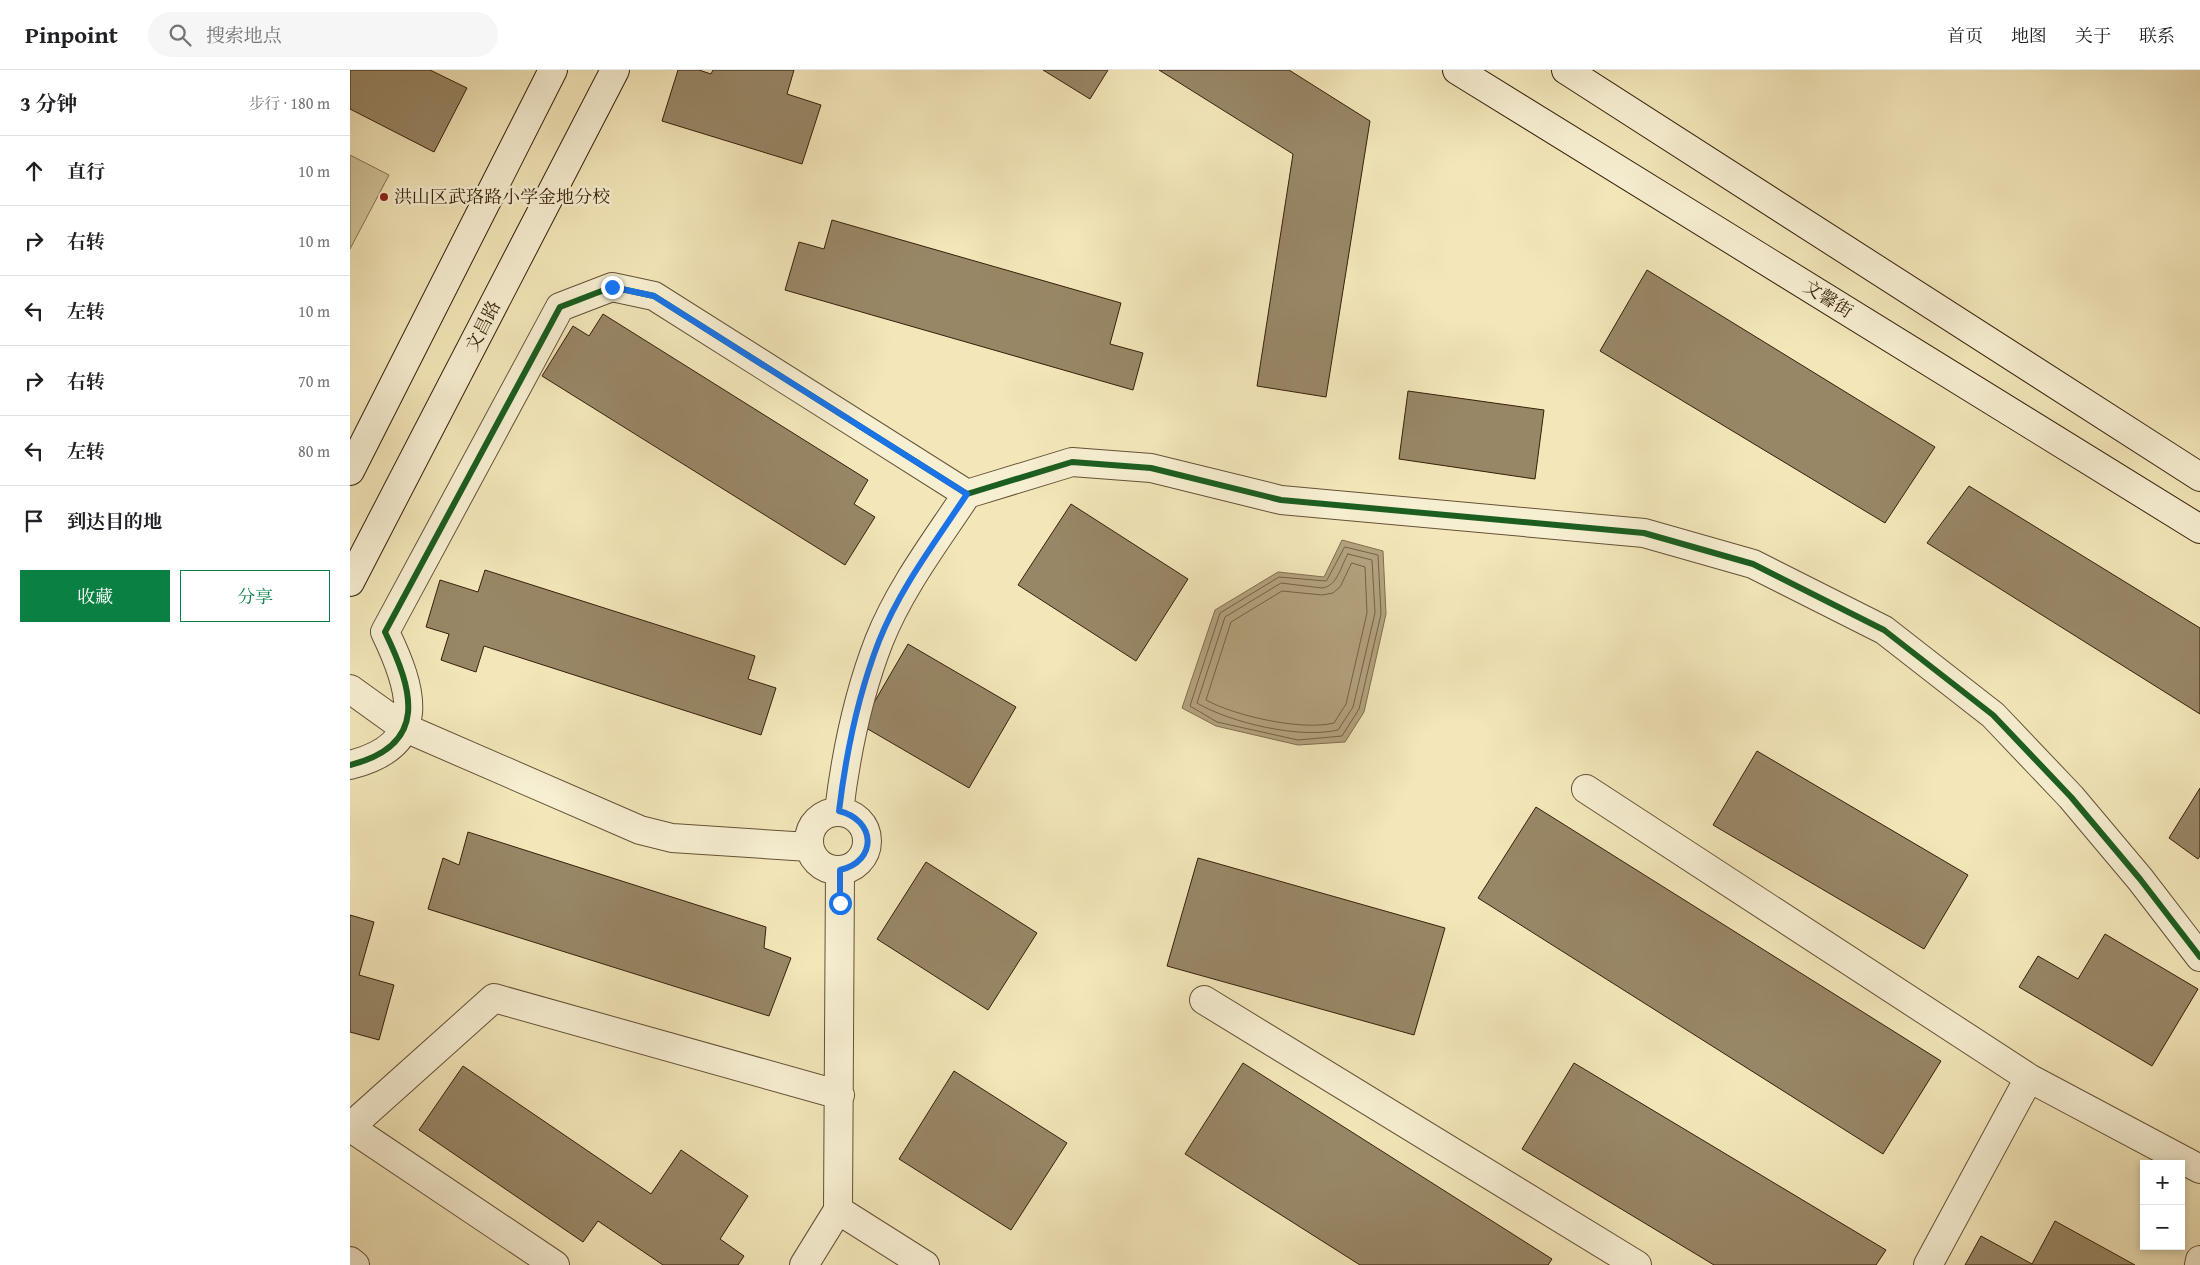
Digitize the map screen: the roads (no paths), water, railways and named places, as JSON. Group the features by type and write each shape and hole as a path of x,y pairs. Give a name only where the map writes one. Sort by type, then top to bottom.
{"street":[{"path":"350,471 553,70"},
{"name":"文昌路","path":"350,582 615,70"},
{"name":"文馨街","path":"1456,70 2200,529"},
{"path":"1566,70 2200,477"},
{"path":"350,765 367,760 388,750 396,742 404,727 408,717 407,684 385,632 560,307 612,287 654,296 967,494"},
{"path":"839,811 845,763 859,706 880,640 902,594 967,494 1072,462 1151,468 1280,500 1644,533 1753,564 1884,630 1993,715 2070,797 2140,879 2200,957"},
{"path":"350,689 404,727 640,830 672,838 809,847"},
{"path":"1586,789 2029,1078 2200,1169"},
{"path":"839,811 857,818 868,835 868,845 864,854 850,868 840,870 822,865 815,859 809,847 810,832 815,823 830,812 839,811"},
{"path":"804,1265 838,1210 840,870"},
{"path":"555,1265 351,1128 494,998 840,1095"},
{"path":"1204,1000 1637,1265"},
{"path":"1928,1265 2029,1078"},
{"path":"838,1210 925,1265"},
{"path":"2199,1265 2200,1260"},
{"path":"350,1261 355,1265"}],"water":[{"path":"1342,540 1383,551 1386,614 1364,712 1345,742 1298,745 1216,726 1182,708 1215,610 1278,572 1324,577"}],"place":[{"name":"洪山区武珞路小学金地分校","path":"384,197"}]}
